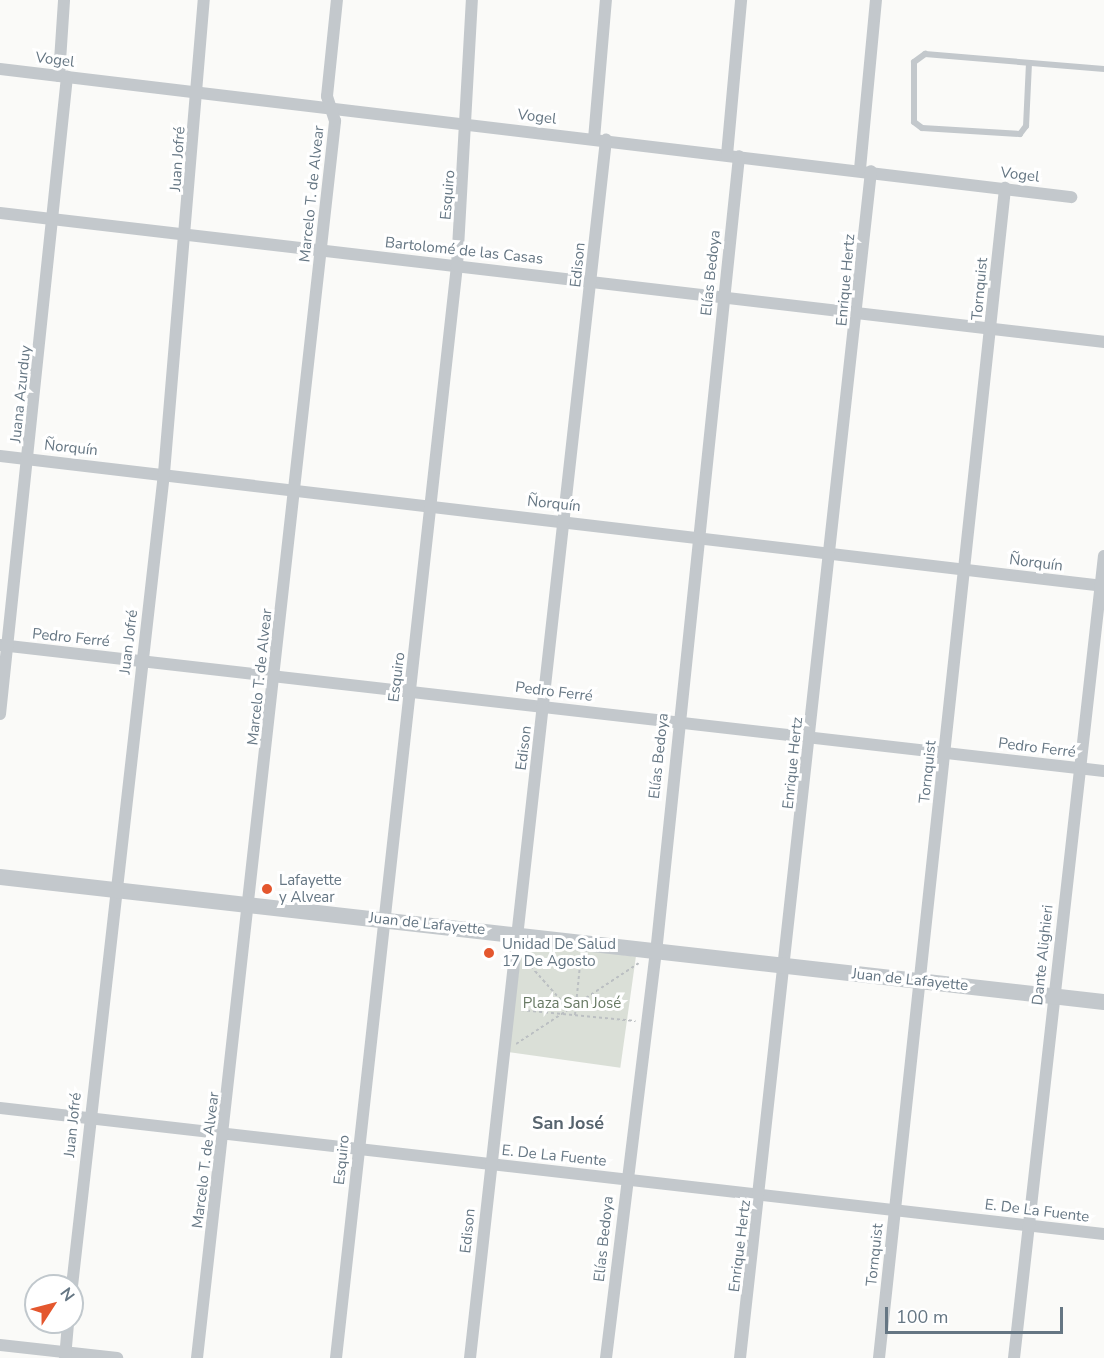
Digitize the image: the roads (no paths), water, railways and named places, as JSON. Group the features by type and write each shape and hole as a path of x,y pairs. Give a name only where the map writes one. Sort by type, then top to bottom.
{"street":[{"name":"Juana Azurduy","path":"0,714 4,645 29,459 55,220 63,76 64,0"},
{"name":"Juan Jofré","path":"73,1274 89,1117 164,473 188,234 204,0"},
{"name":"Marcelo T. de Alvear","path":"197,1358 225,1132 335,121 327,96 337,0"},
{"name":"Esquiro","path":"336,1358 457,266 472,0"},
{"name":"Edison","path":"470,1358 566,520 591,280 606,0"},
{"name":"Elías Bedoya","path":"606,1358 644,1022 656,953 677,722 723,296 741,0"},
{"name":"Enrique Hertz","path":"740,1358 787,966 858,312 876,0"},
{"name":"Vogel","path":"0,69 865,170 1071,197"},
{"name":"Tornquist","path":"879,1358 1005,188"},
{"name":"Bartolomé de las Casas","path":"0,213 591,280 1104,342"},
{"name":"Ñorquín","path":"0,456 566,520 1102,586"},
{"name":"Dante Alighieri","path":"1014,1358 1104,555"},
{"name":"Pedro Ferré","path":"4,645 1104,771"},
{"name":"Juan de Lafayette","path":"0,877 385,920 516,942 582,944 1104,1002"},
{"name":"E. De La Fuente","path":"0,1108 1104,1234"},
{"path":"65,1355 67,1334"},
{"path":"0,1345 65,1355 117,1358"}],"lane":[{"path":"1029,63 1026,126 1020,134 922,128 914,122 914,62 920,56 1029,63 1104,69"}],"place":[{"name":"Lafayette y Alvear","path":"267,889"},
{"name":"Unidad De Salud 17 De Agosto","path":"489,953"}],"district":[{"name":"San José","path":"568,1123"}],"park label":[{"name":"Plaza San José","path":"572,1004"}]}
